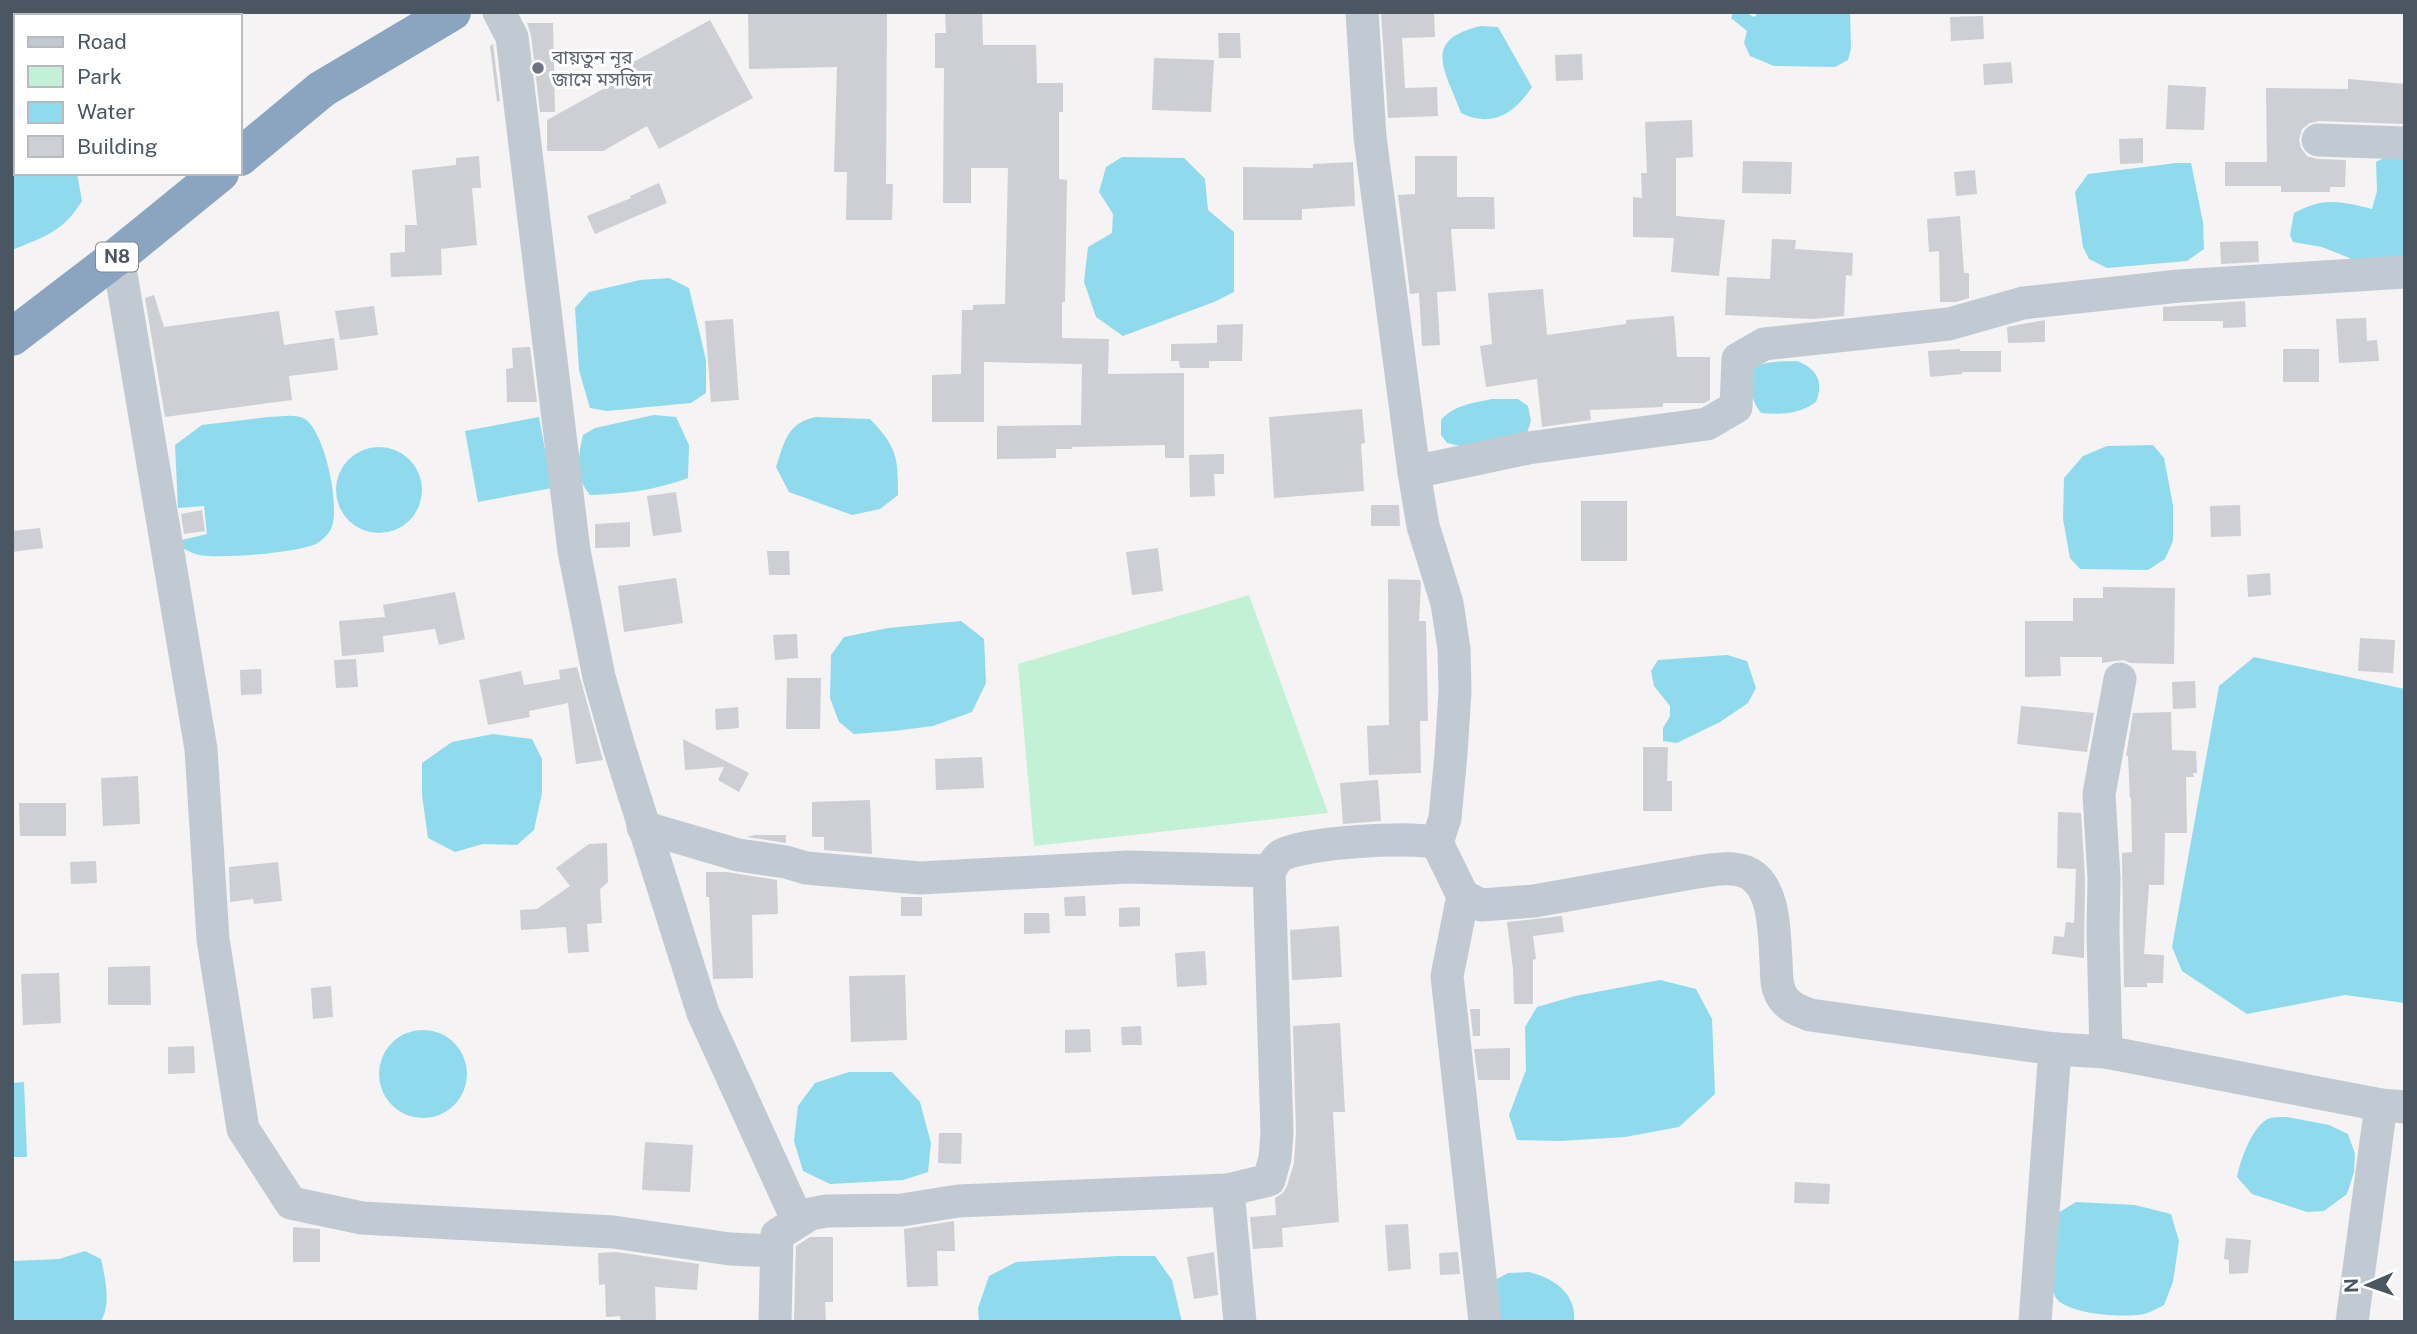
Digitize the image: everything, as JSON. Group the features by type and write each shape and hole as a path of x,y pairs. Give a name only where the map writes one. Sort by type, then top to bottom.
{"highway":[{"path":"242,155 322,89 452,12"},
{"name":"N8","path":"12,337 218,175"}],"street":[{"path":"499,12 512,37 574,551 599,677 643,827 703,1013 798,1221"},
{"path":"1362,12 1370,137 1415,472 1423,526 1447,603 1454,649 1455,691 1451,754 1445,818 1437,844 1463,896 1481,905 1534,901 1697,872 1723,869 1746,872 1760,883 1770,906 1776,980 1782,997 1796,1010 1810,1015 2055,1049 2106,1052 2393,1106 2352,1322"},
{"path":"2318,140 2405,143"},
{"path":"118,256 201,749 213,939 243,1129 291,1203 362,1218 613,1232 730,1250 775,1251"},
{"path":"1415,472 1528,448 1707,424 1735,407 1738,359 1764,345 1949,324 2023,303 2179,286 2405,272"},
{"path":"2106,1052 2102,932 2104,878 2099,794 2120,679"},
{"path":"643,827 738,855 786,862 806,868 920,878 1128,867 1269,872"},
{"path":"775,1322 777,1235 810,1214 902,1210 958,1201 1228,1190 1269,1180 1277,1133 1269,872 1280,856 1304,847 1376,842 1428,841 1437,844"},
{"path":"1463,896 1447,976 1485,1322"},
{"path":"2035,1322 2055,1049"},
{"path":"1228,1190 1240,1322"}],"green space":[{"path":"1249,595 1328,813 1034,846 1018,664"}],"water":[{"path":"1733,12 1745,12 1754,17 1759,12 1850,12 1851,49 1848,60 1835,67 1774,66 1750,56 1744,43 1747,31 1731,18"},
{"path":"1481,26 1498,27 1532,87 1510,111 1501,116 1483,119 1461,113 1442,60 1444,49 1450,40 1462,32"},
{"path":"12,61 14,175 77,175 82,201 60,227 12,250"},
{"path":"2405,152 2405,261 2372,267 2322,247 2293,242 2290,235 2294,213 2305,208 2332,202 2372,209 2377,191 2376,162 2393,153"},
{"path":"1122,157 1184,158 1205,179 1208,210 1234,232 1234,292 1123,336 1096,317 1084,282 1088,247 1112,233 1113,214 1099,192 1106,167"},
{"path":"2191,163 2203,222 2204,249 2187,261 2107,268 2089,259 2083,247 2075,192 2088,174"},
{"path":"669,278 689,288 706,360 706,393 691,403 607,411 590,408 579,370 575,308 589,292 640,280"},
{"path":"1797,361 1810,368 1817,377 1819,388 1816,402 1790,413 1761,413 1752,394 1749,373 1765,363"},
{"path":"1492,399 1518,399 1528,406 1531,421 1527,433 1460,446 1447,443 1441,435 1441,420 1446,415 1464,405"},
{"path":"654,415 676,417 689,445 688,478 640,491 590,495 580,474 579,459 583,435 595,428"},
{"path":"268,417 301,417 312,427 319,439 332,488 334,519 330,531 316,544 276,552 210,556 197,555 184,549 182,540 207,534 204,506 178,508 175,445 202,425"},
{"path":"539,417 552,488 478,502 465,431"},
{"path":"816,417 870,419 886,437 894,453 898,495 880,509 852,515 789,492 776,467 782,449 793,429"},
{"path":"2153,445 2164,458 2173,505 2173,541 2165,559 2148,570 2080,569 2070,558 2063,519 2064,478 2083,456 2107,446"},
{"path":"379,447 403,454 415,466 422,490 415,514 403,526 379,533 355,526 343,514 336,490 343,466 355,454"},
{"path":"961,621 984,639 986,683 972,712 933,726 894,731 854,734 839,722 830,698 831,655 844,637 888,628"},
{"path":"1727,655 1747,661 1756,688 1748,703 1720,722 1677,743 1663,741 1663,728 1670,716 1670,706 1654,686 1651,671 1658,660"},
{"path":"2254,657 2405,689 2405,1003 2345,995 2247,1014 2182,971 2172,947 2219,686"},
{"path":"493,734 532,739 542,759 542,793 534,830 517,845 483,844 455,852 428,838 422,795 422,763 452,742"},
{"path":"1660,980 1696,989 1712,1019 1715,1094 1679,1127 1625,1137 1560,1141 1517,1140 1509,1115 1526,1070 1525,1027 1537,1007 1575,996"},
{"path":"423,1030 440,1033 454,1043 464,1057 467,1074 464,1091 454,1105 440,1115 423,1118 406,1115 392,1105 382,1091 379,1074 382,1057 392,1043 406,1033"},
{"path":"849,1072 892,1072 920,1102 931,1143 928,1172 903,1180 830,1184 803,1171 794,1141 798,1106 815,1083"},
{"path":"24,1082 27,1157 12,1157 12,1083"},
{"path":"2287,1117 2329,1125 2348,1134 2355,1154 2354,1172 2347,1194 2324,1211 2307,1212 2252,1194 2237,1177 2244,1152 2258,1127 2270,1118"},
{"path":"2076,1202 2135,1205 2171,1214 2179,1241 2173,1282 2164,1305 2144,1314 2123,1316 2080,1311 2059,1301 2054,1294 2051,1276 2058,1213"},
{"path":"85,1251 101,1259 103,1266 107,1300 100,1322 12,1322 12,1261 59,1259"},
{"path":"1155,1256 1172,1280 1182,1322 979,1322 978,1308 989,1276 1016,1262"},
{"path":"1529,1272 1547,1278 1562,1288 1572,1303 1574,1322 1494,1322 1497,1279 1508,1273"}],"building":[{"path":"748,12 887,12 886,184 893,184 892,220 846,220 847,172 834,172 837,67 749,69"},
{"path":"945,12 982,12 983,45 1036,45 1037,83 1063,83 1063,112 1059,112 1059,179 1067,180 1062,338 1109,339 1108,374 1184,373 1184,458 1165,458 1165,445 1072,447 1056,449 1056,458 997,459 997,426 1081,425 1082,364 984,362 984,422 932,422 932,375 961,374 962,310 973,310 973,305 1005,304 1008,168 971,168 971,203 943,203 944,68 935,68 935,33 946,33"},
{"path":"1381,12 1434,12 1435,37 1402,38 1405,88 1437,87 1438,116 1388,118"},
{"path":"1983,16 1984,39 1951,41 1950,17"},
{"path":"710,20 753,98 659,149 647,126 603,151 547,151 547,120 623,78 619,70"},
{"name":"বায়তুন নূর জামে মসজিদ","path":"527,23 553,23 555,112 540,112 531,35"},
{"path":"1218,33 1240,33 1241,58 1219,58"},
{"path":"493,44 500,101 497,102 490,46"},
{"path":"1582,54 1583,80 1556,81 1555,55"},
{"path":"1154,58 1214,60 1211,112 1152,110"},
{"path":"2011,62 2013,83 1984,85 1983,64"},
{"path":"2348,79 2405,84 2405,124 2319,121 2302,129 2299,140 2307,156 2346,160 2345,187 2330,187 2330,192 2281,192 2281,186 2225,186 2225,162 2267,162 2266,88 2348,89"},
{"path":"2168,85 2206,87 2204,130 2166,129"},
{"path":"1692,120 1693,157 1676,158 1676,216 1725,220 1719,276 1671,272 1674,238 1633,237 1633,197 1642,198 1641,173 1647,173 1645,122"},
{"path":"2143,138 2143,163 2120,164 2119,139"},
{"path":"479,156 481,188 472,188 477,245 441,249 442,275 391,277 390,253 405,252 405,225 417,225 412,170 456,165 456,158"},
{"path":"1415,156 1457,156 1457,197 1494,197 1495,229 1451,229 1456,291 1437,292 1440,345 1422,346 1419,293 1410,294 1398,195 1415,194"},
{"path":"1743,161 1792,162 1791,194 1742,193"},
{"path":"1353,162 1355,206 1302,209 1302,220 1243,220 1243,167 1313,168 1313,164"},
{"path":"1975,170 1977,194 1956,196 1954,172"},
{"path":"659,183 667,203 595,234 587,216"},
{"path":"1960,216 1964,273 1969,273 1969,298 1956,302 1940,302 1939,251 1929,252 1927,219"},
{"path":"1772,239 1796,240 1795,249 1853,253 1852,276 1846,275 1844,316 1814,319 1725,315 1727,277 1770,279"},
{"path":"2258,241 2259,262 2221,264 2220,242"},
{"path":"1543,289 1547,335 1626,324 1626,320 1674,316 1677,357 1710,357 1710,400 1704,403 1663,403 1663,407 1590,410 1591,420 1542,427 1537,379 1486,387 1480,346 1492,344 1488,293"},
{"path":"154,295 164,327 279,311 284,345 334,338 338,370 289,376 292,400 165,417 145,298"},
{"path":"2245,301 2246,327 2223,328 2223,321 2163,321 2163,307"},
{"path":"374,306 378,335 340,340 335,311"},
{"path":"2366,318 2367,341 2377,340 2379,361 2339,363 2336,319"},
{"path":"733,319 739,400 711,402 705,321"},
{"path":"2045,320 2045,342 2008,343 2007,327"},
{"path":"1243,324 1242,361 1209,361 1209,368 1180,368 1179,361 1171,361 1171,344 1217,343 1217,325"},
{"path":"530,347 537,402 507,402 506,369 513,368 512,348"},
{"path":"2283,349 2319,349 2319,382 2283,382"},
{"path":"1928,351 2001,351 2001,372 1962,372 1930,377"},
{"path":"1362,409 1365,443 1361,444 1364,491 1274,498 1269,417"},
{"path":"1224,454 1224,474 1214,474 1215,496 1190,497 1189,455"},
{"path":"676,492 682,532 653,536 647,496"},
{"path":"1581,501 1627,501 1627,561 1581,561"},
{"path":"1371,505 1399,505 1400,526 1371,526"},
{"path":"2240,505 2241,536 2211,537 2210,506"},
{"path":"202,510 205,531 184,534 181,514"},
{"path":"630,522 630,547 595,548 595,524"},
{"path":"40,528 43,548 12,552 12,531"},
{"path":"1158,548 1163,591 1132,595 1126,552"},
{"path":"767,551 789,551 790,575 769,575"},
{"path":"2270,573 2271,595 2248,597 2247,575"},
{"path":"676,578 683,623 624,632 618,586"},
{"path":"1388,579 1420,580 1421,583 1419,621 1426,621 1428,721 1420,721 1421,773 1369,775 1367,726 1389,725"},
{"path":"2103,587 2175,588 2174,664 2131,663 2123,660 2102,663 2102,657 2060,657 2061,676 2025,677 2025,621 2073,621 2073,598 2103,598"},
{"path":"455,592 465,639 439,645 435,629 383,636 384,652 342,656 339,621 385,617 383,605"},
{"path":"797,634 798,658 775,660 773,635"},
{"path":"2360,638 2395,640 2393,673 2358,671"},
{"path":"356,659 358,687 336,688 334,660"},
{"path":"577,667 603,760 576,764 568,703 529,711 530,717 488,725 479,680 521,671 524,685 560,679 559,670"},
{"path":"261,669 262,694 241,695 240,670"},
{"path":"787,678 821,678 820,729 786,729"},
{"path":"2195,681 2196,708 2173,709 2172,682"},
{"path":"2021,706 2094,713 2087,752 2017,744"},
{"path":"738,707 739,728 716,730 715,709"},
{"path":"2171,712 2172,750 2196,751 2197,773 2193,773 2194,777 2186,777 2187,833 2165,833 2164,885 2149,885 2144,954 2164,955 2163,983 2147,983 2147,987 2124,987 2122,853 2132,852 2131,798 2126,756 2133,713"},
{"path":"683,739 749,773 739,792 718,780 724,767 685,770"},
{"path":"1643,747 1668,747 1667,781 1672,781 1672,811 1643,811"},
{"path":"982,757 984,788 936,790 935,759"},
{"path":"138,776 140,824 103,826 101,778"},
{"path":"1378,780 1381,821 1343,824 1340,783"},
{"path":"870,800 872,854 824,850 824,837 812,837 812,802"},
{"path":"19,803 66,803 66,836 20,836"},
{"path":"2058,812 2081,813 2085,878 2084,958 2052,954 2054,936 2064,937 2066,922 2074,923 2076,869 2057,868"},
{"path":"786,835 786,843 747,837"},
{"path":"607,843 608,882 600,889 602,923 587,924 589,952 568,953 566,927 521,930 520,910 537,909 570,886 556,868 589,844"},
{"path":"96,861 97,883 71,884 70,862"},
{"path":"278,862 282,901 254,904 253,899 230,902 229,867"},
{"path":"706,872 727,872 777,880 778,914 752,915 753,978 713,979"},
{"path":"1085,896 1086,916 1065,916 1064,897"},
{"path":"901,897 922,897 922,916 901,916"},
{"path":"1140,907 1140,926 1119,927 1119,908"},
{"path":"1024,913 1049,913 1050,933 1024,934"},
{"path":"1562,916 1564,932 1533,936 1536,959 1533,960 1533,1004 1514,1004 1507,922"},
{"path":"1339,926 1342,977 1292,980 1290,930"},
{"path":"1205,951 1207,985 1177,987 1175,953"},
{"path":"150,966 151,1005 108,1005 108,967"},
{"path":"59,973 61,1023 23,1025 21,974"},
{"path":"905,975 907,1040 851,1042 849,976"},
{"path":"331,986 333,1017 313,1019 311,988"},
{"path":"1470,1009 1480,1009 1480,1036 1473,1036"},
{"path":"1340,1023 1345,1112 1333,1112 1339,1222 1282,1228 1283,1247 1253,1249 1250,1217 1276,1215 1275,1198 1283,1193 1287,1186 1294,1163 1296,1132 1293,1026"},
{"path":"1141,1026 1142,1045 1122,1045 1121,1027"},
{"path":"1090,1029 1091,1052 1065,1053 1065,1030"},
{"path":"194,1046 195,1073 168,1074 168,1047"},
{"path":"1510,1048 1510,1080 1478,1080 1474,1049"},
{"path":"939,1133 962,1133 961,1164 938,1163"},
{"path":"645,1142 693,1145 690,1192 642,1190"},
{"path":"1795,1182 1830,1184 1829,1204 1794,1203"},
{"path":"954,1221 955,1251 937,1251 938,1286 907,1287 904,1229"},
{"path":"1408,1224 1411,1269 1388,1271 1385,1225"},
{"path":"293,1227 320,1229 320,1262 293,1262"},
{"path":"810,1237 833,1237 833,1302 825,1302 826,1322 794,1322 796,1246"},
{"path":"2226,1238 2251,1240 2248,1273 2229,1274 2229,1260 2224,1259"},
{"path":"616,1252 699,1264 697,1290 655,1287 656,1322 621,1322 620,1316 606,1317 605,1284 599,1285 598,1253"},
{"path":"1214,1252 1218,1295 1194,1299 1187,1257"},
{"path":"1458,1252 1460,1274 1440,1275 1439,1253"}],"place":[{"name":"বায়তুন নূর জামে মসজিদ","path":"538,68"}]}
